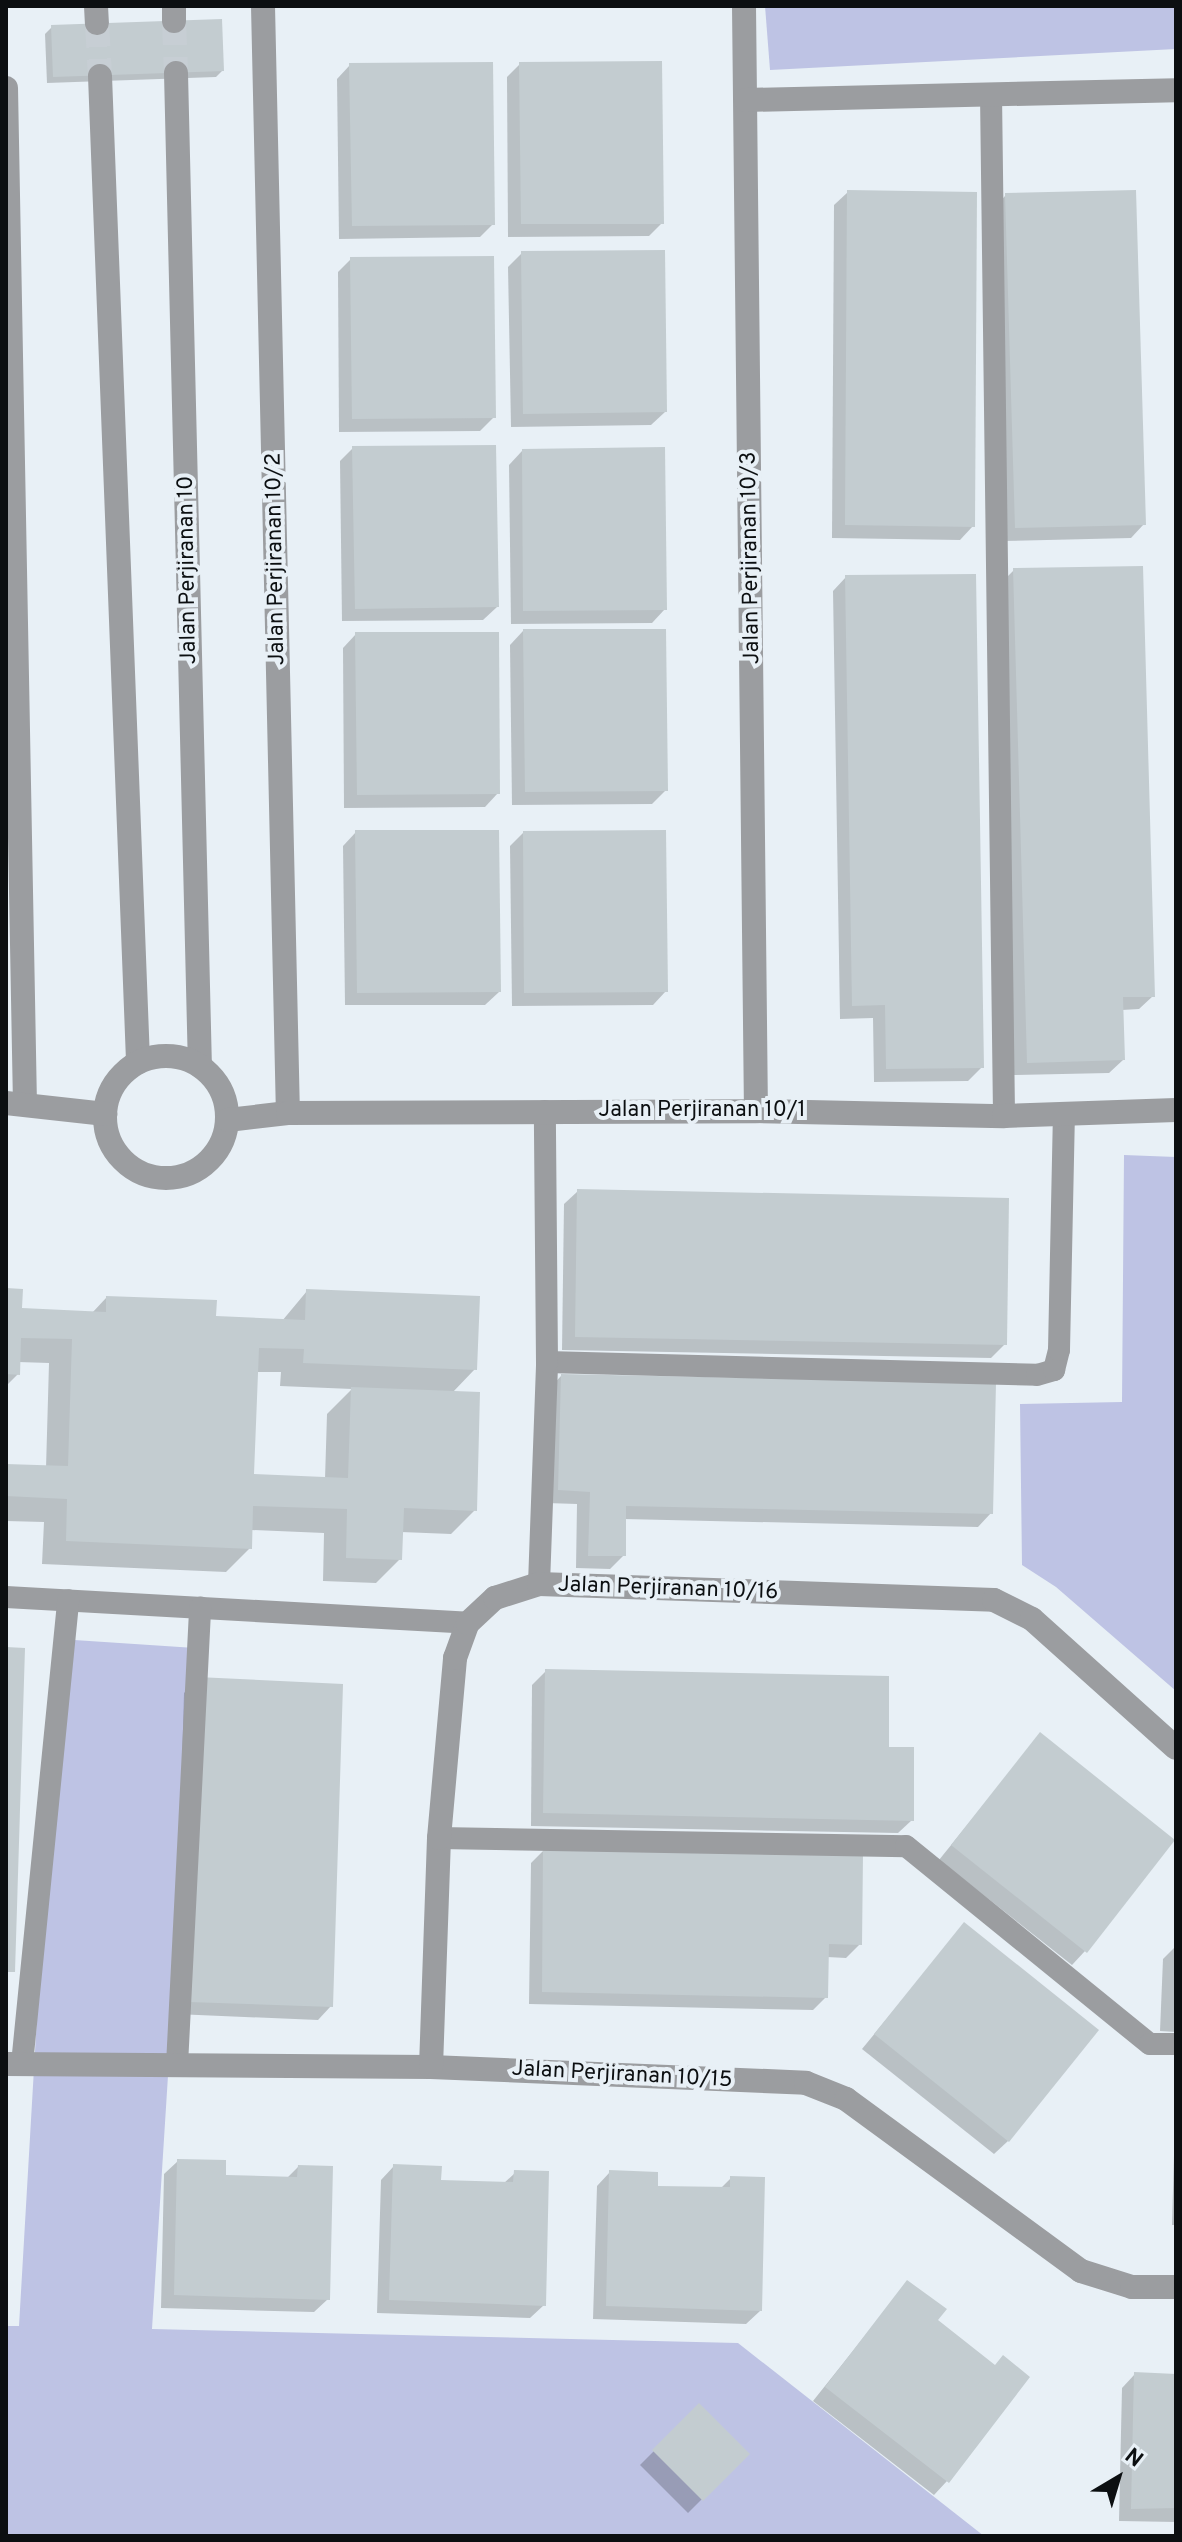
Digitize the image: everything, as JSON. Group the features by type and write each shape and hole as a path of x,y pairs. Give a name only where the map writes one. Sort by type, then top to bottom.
{"street":[{"name":"Jalan Perjiranan 10/2","path":"263,6 288,1113"},
{"name":"Jalan Perjiranan 10/3","path":"744,6 756,1111"},
{"name":"Jalan Perjiranan 10","path":"176,73 200,1066"},
{"path":"100,76 138,1062"},
{"path":"6,88 15,1103 105,1114"},
{"path":"746,100 1176,90"},
{"path":"159,1056 200,1066 215,1080 228,1120 212,1159 195,1172 153,1177 118,1154 108,1135 105,1114 109,1093 138,1062 159,1056"},
{"name":"Jalan Perjiranan 10/1","path":"228,1120 288,1113 756,1111 1064,1116 1176,1110"},
{"name":"Jalan Perjiranan 10/16","path":"431,2067 439,1838 455,1658 468,1623 495,1598 539,1584 994,1600 1032,1619 1176,1748"},
{"name":"Jalan Perjiranan 10/15","path":"14,2064 431,2067 806,2083 846,2099 1081,2271 1132,2287 1176,2287"}],"lane":[{"path":"991,94 1004,1116"},
{"path":"539,1584 547,1362 545,1111"},
{"path":"547,1362 1037,1375 1054,1370 1059,1350 1064,1116"},
{"path":"6,1597 468,1623"},
{"path":"14,2064 68,1600"},
{"path":"177,2065 200,1608"},
{"path":"439,1838 906,1846 1150,2044 1176,2044"}],"shaded area":[{"path":"765,6 1176,6 1176,49 770,70"},
{"path":"1124,1155 1176,1157 1176,1691 1056,1587 1022,1565 1020,1404 1122,1402"},
{"path":"59,1639 195,1648 152,2329 738,2343 984,2536 6,2536 6,2326 19,2326"}],"building":[{"path":"222,19 224,71 53,77 51,25"},
{"path":"662,61 664,224 521,224 519,62"},
{"path":"493,62 495,225 352,226 349,63"},
{"path":"847,190 977,192 975,527 845,525"},
{"path":"1136,190 1146,525 1015,528 1005,193"},
{"path":"665,250 667,412 523,414 521,251"},
{"path":"494,256 496,418 352,419 350,257"},
{"path":"496,445 499,607 355,609 352,446"},
{"path":"665,447 667,610 523,611 522,449"},
{"path":"1143,566 1155,997 1123,997 1125,1060 1027,1063 1013,568"},
{"path":"976,574 984,1068 886,1069 885,1005 852,1006 845,575"},
{"path":"523,629 666,629 668,791 525,792"},
{"path":"355,632 499,632 500,794 357,795"},
{"path":"355,830 499,830 501,992 357,993"},
{"path":"666,830 668,992 524,993 523,831"},
{"path":"577,1189 1009,1198 1007,1345 575,1337"},
{"path":"6,1288 23,1289 22,1308 106,1312 106,1296 217,1300 216,1316 305,1320 306,1289 480,1296 477,1370 303,1363 304,1349 259,1348 254,1474 348,1478 351,1387 480,1392 477,1511 404,1508 402,1560 346,1558 347,1509 253,1506 252,1549 66,1541 67,1499 6,1496 6,1464 68,1466 72,1339 21,1338 20,1375 6,1374"},
{"path":"561,1374 996,1383 993,1514 626,1506 626,1556 588,1556 590,1492 558,1490"},
{"path":"6,1647 25,1648 15,1972 6,1972"},
{"path":"545,1669 889,1676 889,1747 914,1747 914,1821 543,1813"},
{"path":"197,1677 343,1684 333,2007 188,2002"},
{"path":"1040,1732 1175,1840 1087,1953 951,1845"},
{"path":"543,1848 863,1854 862,1945 829,1944 828,1998 542,1992"},
{"path":"964,1922 1099,2030 1009,2142 874,2034"},
{"path":"177,2159 226,2160 226,2175 297,2177 298,2165 333,2166 330,2300 174,2295"},
{"path":"393,2164 442,2166 441,2180 513,2182 514,2170 549,2171 546,2306 389,2300"},
{"path":"609,2170 658,2172 658,2186 730,2187 730,2176 765,2177 762,2311 606,2306"},
{"path":"907,2280 947,2309 938,2320 995,2365 1003,2355 1030,2377 949,2483 825,2387"},
{"path":"1134,2372 1176,2374 1176,2508 1131,2509"},
{"path":"699,2403 750,2454 703,2501 652,2450"}],"tunnel":[{"path":"174,21 176,73"},
{"path":"97,23 100,76"}]}
